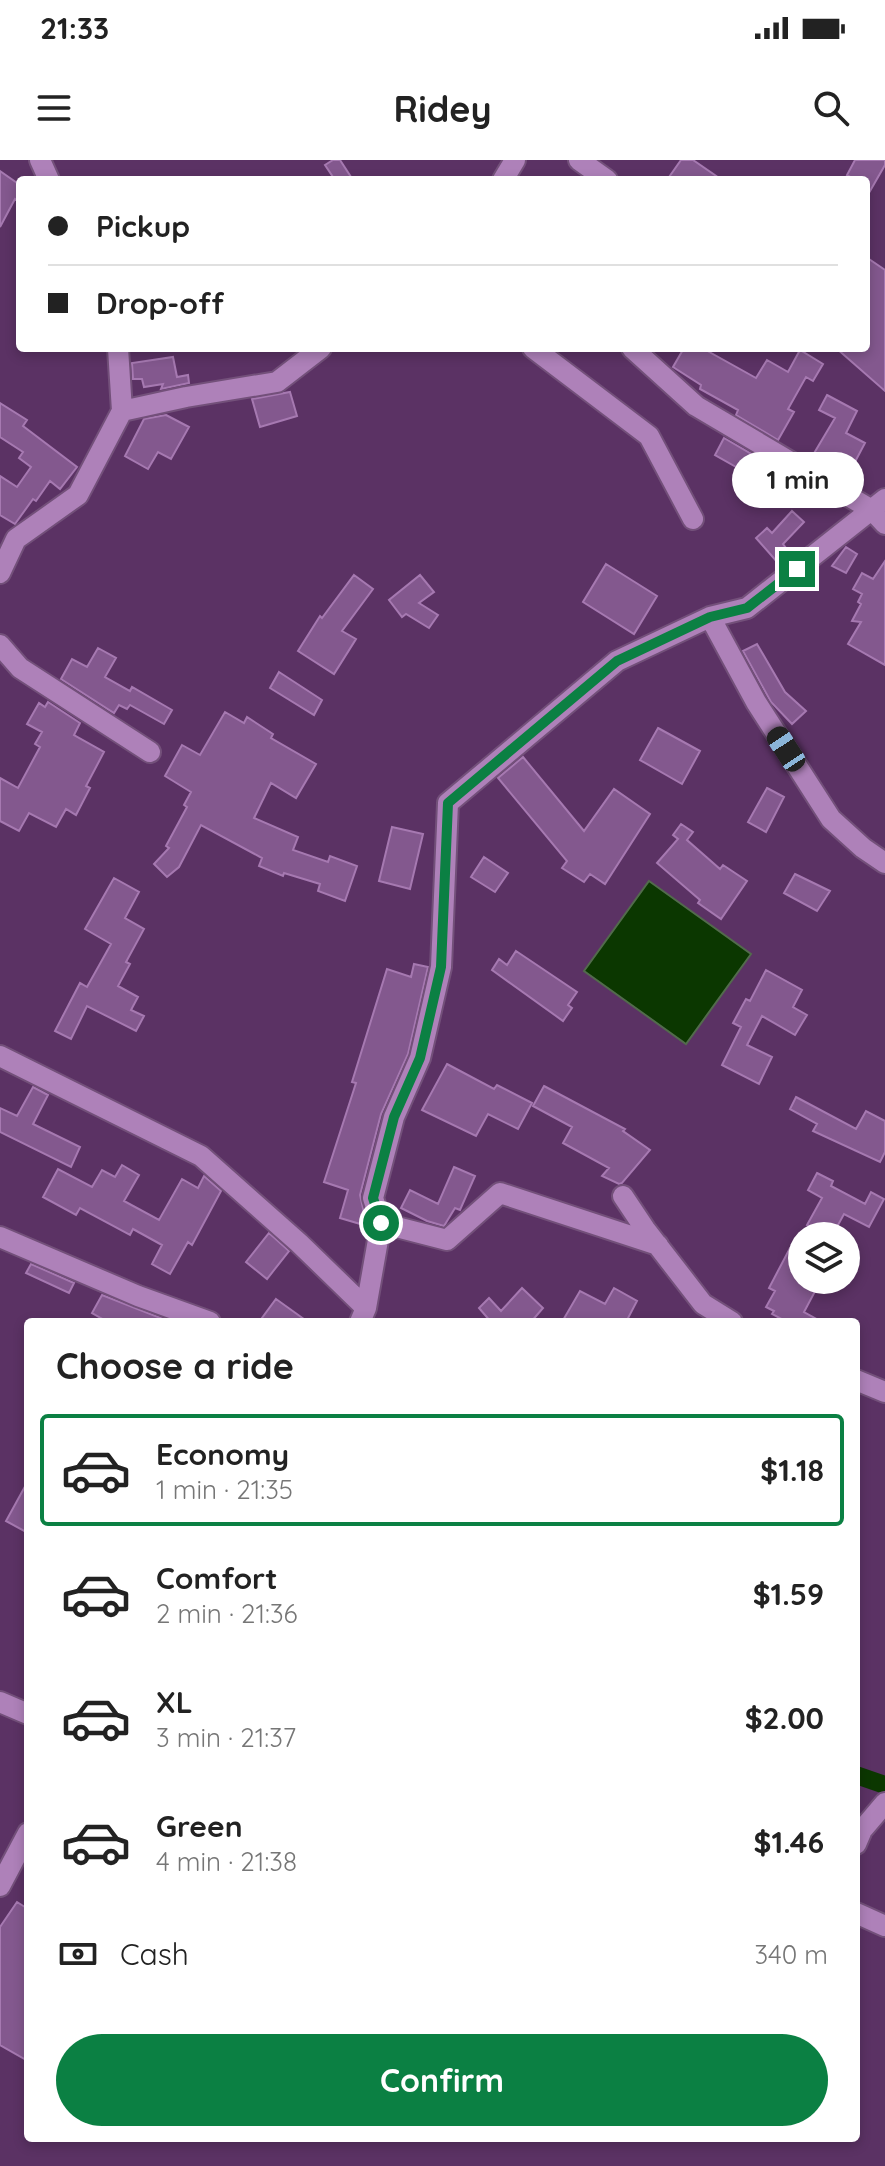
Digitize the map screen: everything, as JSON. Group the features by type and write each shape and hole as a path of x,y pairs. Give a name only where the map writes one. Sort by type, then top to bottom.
{"street":[{"path":"579,160 601,176"},
{"path":"0,573 16,539 78,495 122,411 118,352"},
{"path":"122,411 277,382 316,352"},
{"path":"535,352 649,436 693,519"},
{"path":"363,1315 381,1223 373,1198 394,1117 420,1058 441,967 448,803 617,661 710,617 747,608 881,511 696,406 636,352"},
{"path":"710,617 756,702 831,819 885,863"},
{"path":"0,645 20,668 150,752"},
{"path":"0,1056 201,1156 299,1243 363,1315"},
{"path":"381,1223 447,1240 500,1193 658,1245"},
{"path":"623,1196 703,1304 726,1318"},
{"path":"0,1237 138,1296 199,1318"},
{"path":"860,1382 885,1392"},
{"path":"0,1702 24,1712"},
{"path":"860,1835 885,1803"},
{"path":"0,1886 24,1841"},
{"path":"860,1915 885,1926"}],"shaded area":[{"path":"649,881 751,954 686,1044 584,971"}],"building":[{"path":"340,160 350,176 332,176 325,165"},
{"path":"681,160 693,160 716,176 670,176"},
{"path":"855,160 885,160 870,191 870,176 847,175"},
{"path":"0,171 16,182 16,200 0,227"},
{"path":"870,260 885,270 885,391 841,352 870,352"},
{"path":"682,352 709,352 756,378 767,360 788,372 799,352 823,364 813,381 806,377 788,409 794,412 778,440 736,415 738,410 700,389 701,385 673,367"},
{"path":"173,357 177,377 188,375 189,383 161,389 163,384 144,387 142,379 133,379 132,363"},
{"path":"290,392 297,416 260,427 252,399"},
{"path":"827,395 857,411 846,433 865,443 846,479 813,455 835,418 819,410"},
{"path":"0,403 27,420 23,426 77,467 60,489 50,481 15,524 0,515 0,476 17,487 31,467 19,458 23,452 0,437"},
{"path":"166,415 189,427 171,459 158,452 148,469 125,456 144,419"},
{"path":"724,438 779,470 776,475 758,465 752,476 715,455"},
{"path":"792,511 804,522 783,544 789,552 778,563 756,538 767,528 772,533"},
{"path":"846,547 857,554 846,573 832,566"},
{"path":"885,561 885,665 848,644 861,622 852,621 861,604 858,602 862,594 853,589 862,573 873,579"},
{"path":"606,564 657,596 634,634 583,602"},
{"path":"354,575 373,589 342,631 356,639 334,674 298,651 320,616 322,618"},
{"path":"420,575 434,592 419,603 438,615 429,628 406,614 402,617 389,600"},
{"path":"757,644 785,692 806,711 792,724 771,702 743,651"},
{"path":"98,648 116,658 105,677 130,691 132,687 172,710 164,724 130,705 127,709 119,705 114,713 61,679 72,659 87,667"},
{"path":"279,672 322,700 314,715 270,688"},
{"path":"48,702 80,723 74,735 104,752 86,786 90,788 76,815 66,809 56,827 29,813 19,831 0,821 0,778 18,788 40,747 35,744 42,732 27,724 39,703 45,707"},
{"path":"225,712 244,723 247,717 273,734 271,738 316,764 296,798 271,783 254,818 298,837 293,850 328,862 330,856 357,866 345,901 318,891 320,884 284,873 283,876 259,866 262,858 201,825 179,867 167,877 154,864 169,848 166,846 187,807 184,805 191,792 165,776 182,745 200,755"},
{"path":"658,728 700,751 682,784 640,760"},
{"path":"523,757 584,831 614,789 650,814 605,884 590,874 584,882 562,868 567,861 498,778"},
{"path":"767,788 784,797 766,832 748,822"},
{"path":"681,824 693,832 687,840 720,869 723,865 747,881 721,919 698,903 700,900 657,863 678,839 673,835"},
{"path":"392,827 423,834 410,889 379,881"},
{"path":"484,857 508,873 495,892 471,877"},
{"path":"795,874 830,891 817,911 784,893"},
{"path":"114,878 139,892 125,918 144,929 126,962 130,964 118,986 138,997 131,1010 144,1016 136,1031 87,1006 71,1039 55,1031 80,983 87,987 111,944 85,929"},
{"path":"516,951 577,992 568,1005 572,1008 563,1021 492,970 499,959 507,965"},
{"path":"414,964 428,967 408,1054 381,1114 360,1195 367,1226 340,1218 348,1190 324,1182 356,1083 352,1082 387,969 411,977"},
{"path":"766,970 802,990 793,1007 807,1015 795,1035 762,1016 747,1045 772,1057 759,1084 722,1065 741,1027 733,1023 746,999 750,1001"},
{"path":"447,1064 494,1089 497,1085 532,1103 518,1129 488,1114 476,1136 422,1110"},
{"path":"544,1086 625,1129 623,1131 650,1150 622,1183 602,1176 609,1168 563,1143 572,1127 533,1106"},
{"path":"33,1087 48,1095 33,1124 80,1147 71,1167 0,1132 0,1108 17,1116"},
{"path":"796,1097 856,1129 866,1111 885,1121 885,1152 880,1162 813,1131 817,1124 790,1109"},
{"path":"122,1165 139,1175 124,1201 159,1220 182,1179 198,1188 204,1176 221,1191 192,1245 188,1242 170,1274 152,1264 162,1245 133,1229 130,1235 80,1208 76,1215 43,1197 58,1169 92,1187 102,1170 115,1177"},
{"path":"454,1167 475,1176 460,1210 455,1208 444,1226 401,1208 410,1190 438,1204"},
{"path":"817,1173 833,1181 831,1186 865,1204 871,1192 884,1199 869,1227 844,1214 840,1222 809,1222 822,1198 808,1190"},
{"path":"269,1233 289,1251 267,1279 246,1262"},
{"path":"788,1252 788,1294 814,1294 804,1312 815,1318 780,1318 772,1314 774,1311 766,1307 775,1291 769,1288"},
{"path":"31,1264 74,1283 69,1293 26,1273"},
{"path":"522,1288 543,1308 534,1318 488,1318 479,1308 489,1298 501,1311"},
{"path":"614,1288 637,1301 628,1318 564,1318 580,1291 605,1304"},
{"path":"102,1295 159,1318 101,1318 92,1313"},
{"path":"276,1299 302,1318 262,1318"},
{"path":"24,1488 24,1531 6,1521"},
{"path":"17,1902 24,1906 24,2059 0,2045 0,1927"}],"waterway":[{"path":"860,1776 885,1785"}],"route":[{"path":"381,1223 373,1198 394,1117 420,1058 441,967 448,803 617,661 710,617 747,608 797,569"}]}
